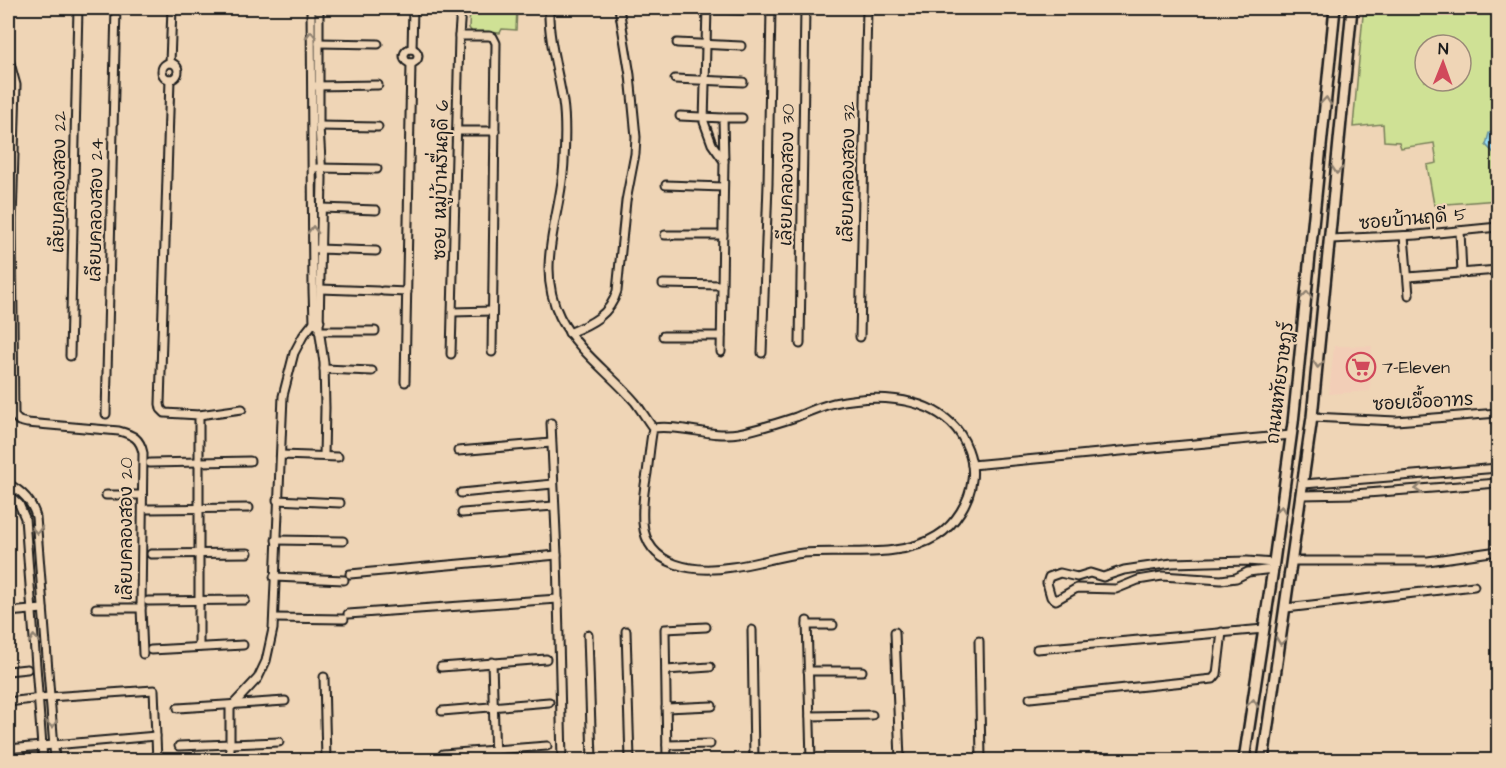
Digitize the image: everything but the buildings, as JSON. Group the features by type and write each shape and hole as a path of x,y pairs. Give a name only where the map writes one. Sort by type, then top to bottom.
{"main road":[{"name":"ถนนหทัยราษฎร์","path":"1244,760 1274,566 1291,435 1335,8"},
{"name":"ถนนหทัยราษฎร์","path":"1263,760 1312,417 1352,8"}],"street":[{"name":"เลียบคลองสอง 20","path":"9,8 8,56 16,85 12,220 14,416 19,421 27,423 119,431 133,435 141,443 143,453 141,608 143,654"},
{"name":"เลียบคลองสอง 22","path":"70,356 78,8"},
{"name":"เลียบคลองสอง 24","path":"106,414 116,8"},
{"path":"170,63 172,8"},
{"path":"311,8 317,168 318,326 326,408 324,456"},
{"path":"318,326 320,289 317,249 322,208 317,168 319,126 315,86 319,8"},
{"path":"405,382 411,63 405,60 404,54 412,49 413,8"},
{"name":"ซอย หมู่บ้านรื่นฤดี 6","path":"451,354 461,8"},
{"path":"549,8 551,42 563,106 564,144 562,185 549,256 549,278 553,302 569,333 587,356 634,402 653,428 643,506 643,525 655,553 666,561 682,566 708,569 732,567 800,554 901,548 937,537 948,528 970,495 972,465 958,430 944,416 926,407 888,399 835,403 778,423 723,435 665,427 653,428"},
{"path":"569,333 605,313 614,304 618,291 626,201 636,137 630,75 619,8"},
{"path":"676,8 744,10"},
{"path":"707,8 704,122 712,144 724,161"},
{"path":"762,353 771,8"},
{"name":"เลียบคลองสอง 30","path":"800,344 805,8"},
{"name":"เลียบคลองสอง 32","path":"860,338 867,8"},
{"path":"459,36 489,36 495,40 492,352"},
{"path":"319,43 378,44"},
{"path":"677,43 741,46"},
{"path":"170,63 178,69 177,76 170,80 161,73 163,66 170,63"},
{"path":"675,79 742,82"},
{"path":"170,80 161,409 165,413 199,415 242,409"},
{"path":"315,86 378,85"},
{"path":"680,116 742,118"},
{"path":"721,352 723,118"},
{"path":"319,126 378,127"},
{"path":"457,131 495,131"},
{"path":"317,168 377,170"},
{"path":"666,186 723,187"},
{"path":"322,208 376,210"},
{"name":"ซอยบ้านฤดี 5","path":"1330,239 1404,236 1498,227"},
{"path":"1461,231 1462,273"},
{"path":"665,235 723,235"},
{"path":"1404,236 1409,295"},
{"path":"317,249 376,251"},
{"path":"1408,277 1498,270"},
{"path":"663,284 722,285"},
{"path":"320,289 407,292"},
{"path":"453,312 492,312"},
{"path":"230,760 229,714 233,703 258,678 270,645 274,618 283,396 294,353 303,336 318,326 375,332"},
{"path":"663,336 721,336"},
{"path":"324,369 372,371"},
{"name":"ซอยเอื้ออาทร","path":"1312,417 1396,421 1498,412"},
{"path":"199,415 199,647"},
{"path":"551,423 562,760"},
{"path":"972,465 1291,435"},
{"path":"458,451 551,443"},
{"path":"281,455 339,457"},
{"path":"150,463 250,461"},
{"path":"1304,484 1498,468"},
{"path":"1449,472 1451,487"},
{"path":"1302,495 1354,494 1498,483"},
{"path":"8,484 25,495 35,513 55,760"},
{"path":"461,493 553,484"},
{"path":"8,494 19,504 25,518 44,760"},
{"path":"106,495 142,495"},
{"path":"277,500 340,503"},
{"path":"462,513 554,506"},
{"path":"148,509 249,508"},
{"path":"276,540 343,541"},
{"path":"1293,561 1428,561 1498,551"},
{"path":"151,554 248,554"},
{"path":"350,574 557,555"},
{"path":"1246,561 1248,572"},
{"path":"1246,561 1274,566 1248,572 1236,578 1221,580 1162,576 1138,580 1116,589 1077,588 1056,600 1048,591 1049,577 1053,574 1068,573 1077,577 1090,573 1103,577 1136,568 1172,563 1246,561"},
{"path":"1136,568 1138,580"},
{"path":"274,577 344,580"},
{"path":"1286,608 1474,586"},
{"path":"274,618 346,616 558,599"},
{"path":"148,601 245,600"},
{"path":"96,608 141,608"},
{"path":"8,612 43,609"},
{"path":"833,625 807,623 811,760 862,760"},
{"path":"667,760 665,629 706,627"},
{"path":"1036,649 1264,629"},
{"path":"752,630 754,760"},
{"path":"626,631 630,760"},
{"path":"895,632 900,760"},
{"path":"1030,698 1213,679 1217,674 1222,632"},
{"path":"588,635 592,760"},
{"path":"979,641 981,760"},
{"path":"151,650 243,645"},
{"path":"441,667 546,658"},
{"path":"492,662 495,760"},
{"path":"666,670 710,667"},
{"path":"8,671 27,669"},
{"path":"808,670 862,670"},
{"path":"324,677 326,760"},
{"path":"8,702 154,690 157,760"},
{"path":"178,708 285,701"},
{"path":"442,711 549,702"},
{"path":"666,708 712,706"},
{"path":"810,716 872,715"},
{"path":"8,749 156,736"},
{"path":"179,746 279,742"},
{"path":"667,746 710,744"},
{"path":"443,754 547,746"}],"shaded area":[{"path":"1334,346 1372,346 1370,391 1329,394"}],"green space":[{"path":"470,8 517,8 516,30 502,29 500,33 472,32 469,28"},
{"path":"1447,8 1498,8 1498,132 1495,131 1486,145 1498,157 1498,200 1434,205 1427,165 1437,163 1434,143 1401,148 1399,142 1384,141 1383,124 1353,127 1363,15"}],"water":[{"path":"1498,132 1498,157 1486,145 1489,133"}],"place":[{"name":"7-Eleven","path":"1361,367"}]}
